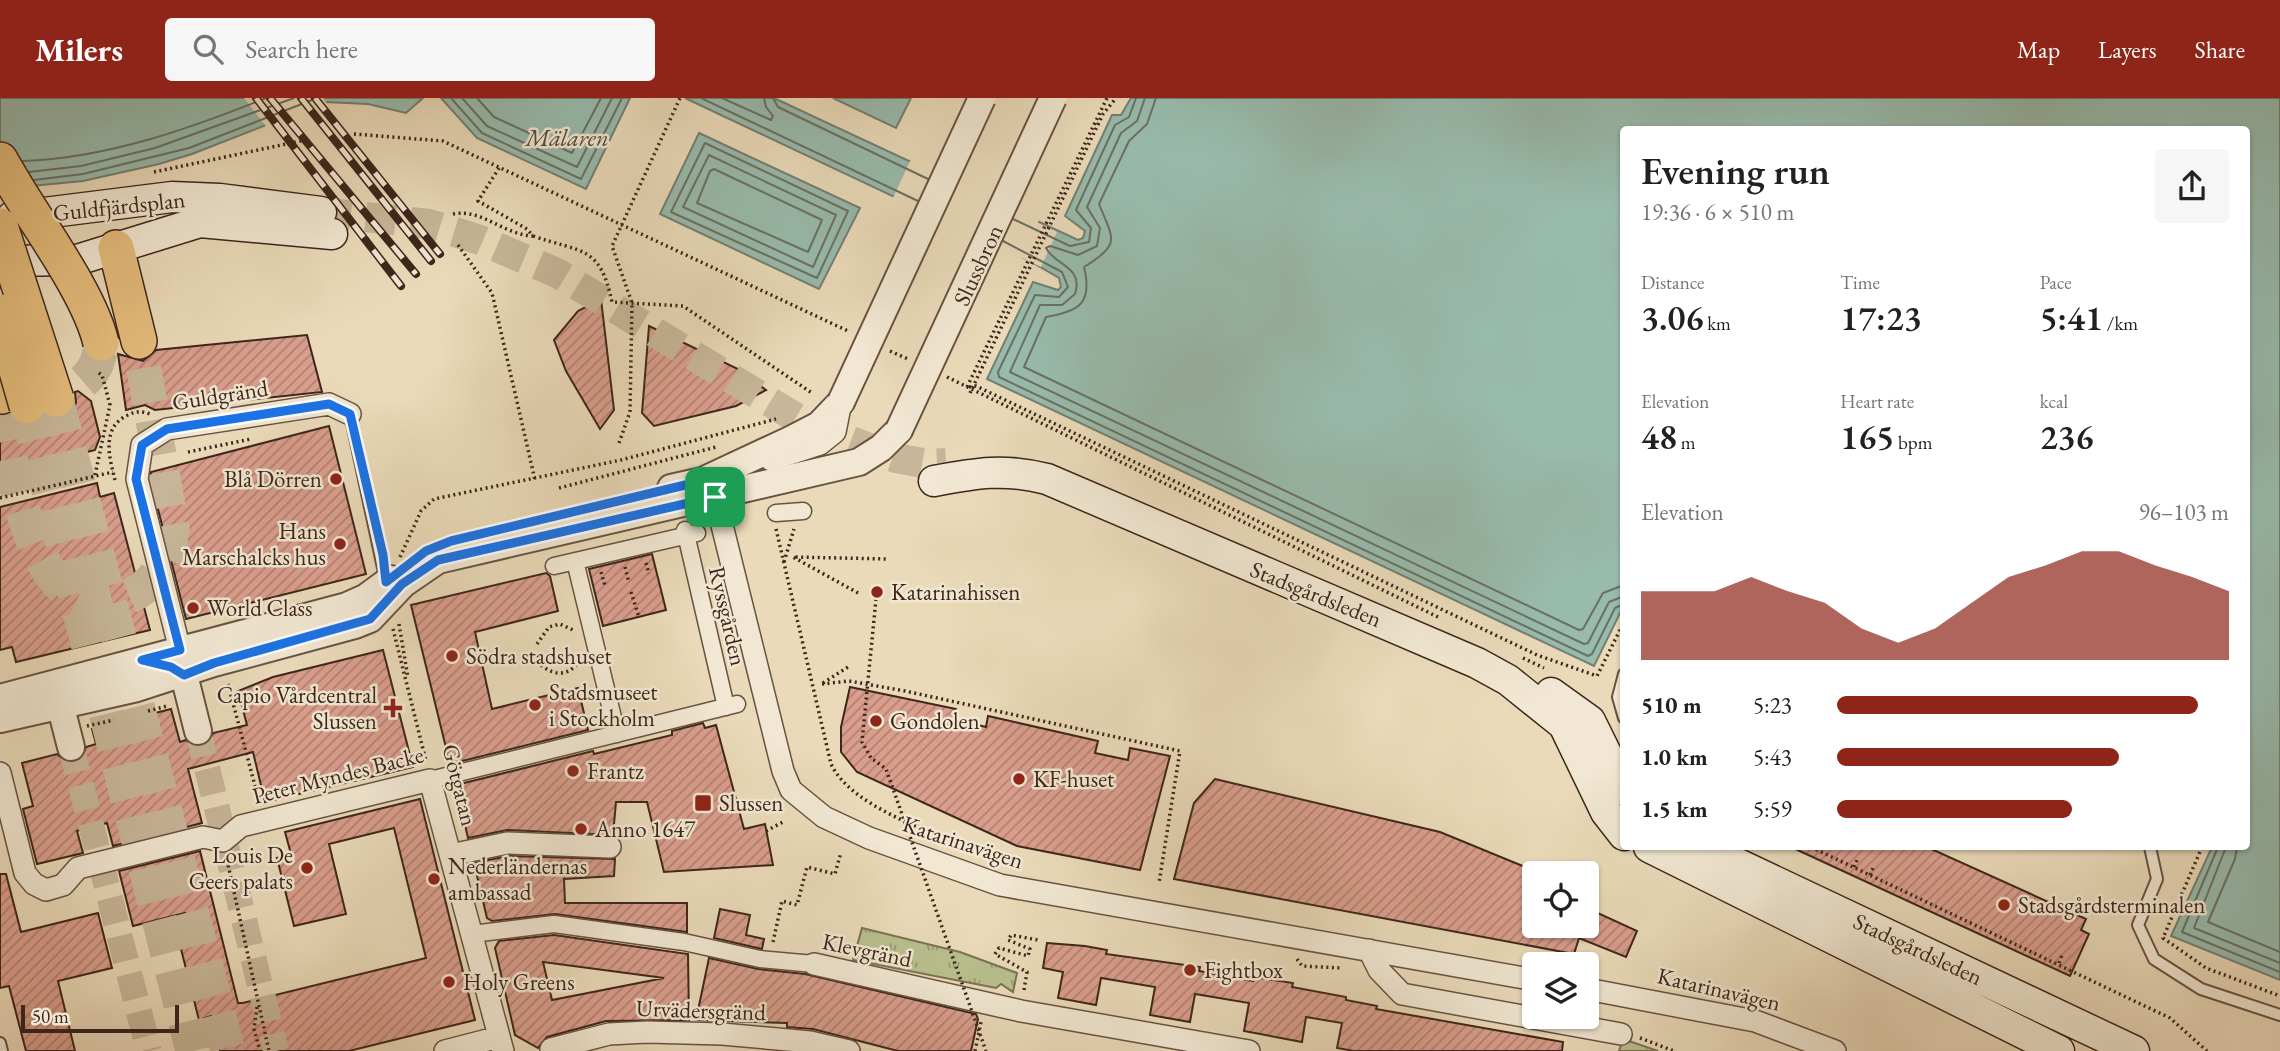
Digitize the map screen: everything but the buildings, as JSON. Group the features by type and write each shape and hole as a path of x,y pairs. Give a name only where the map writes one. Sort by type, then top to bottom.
{"highway":[{"path":"0,160 97,328 94,355"},
{"path":"0,226 21,398"},
{"path":"116,248 139,341"},
{"path":"0,312 21,398"}],"main road":[{"name":"Guldfjärdsplan","path":"0,219 95,209 129,201 172,197 220,199 326,223 200,222 76,260 0,261"},
{"path":"95,209 116,248"},
{"name":"Stadsgårdsleden","path":"1608,788 1564,725 1508,680 1477,663 1047,479 1015,471 940,472 990,455 1016,455 1053,467 1229,549 1500,661 1590,721 1597,734 1608,788 1606,812 1620,830"},
{"name":"Stadsgårdsleden","path":"1655,850 2059,1051"},
{"name":"Stadsgårdsleden","path":"1717,851 2134,1051"}],"street":[{"path":"0,698 58,694 182,662 365,598 391,600 426,551 451,541 708,489 819,425 841,402 982,98"},
{"name":"Slussbron","path":"708,489 859,462 881,448 899,430 1053,98"},
{"name":"Guldgränd","path":"182,662 136,479 142,445 167,429 329,404 350,414"},
{"name":"Katarinavägen","path":"708,489 783,771 790,790 809,808 860,835 1000,885 1522,977"},
{"path":"774,513 803,511"},
{"name":"Ryssgården","path":"554,566 689,533 731,706 595,740"},
{"path":"575,561 585,644 617,734"},
{"path":"0,719 142,660 182,662"},
{"path":"182,662 198,731"},
{"path":"58,694 71,747"},
{"name":"Peter Myndes Backe","path":"223,841 242,826 263,819 595,740"},
{"path":"0,773 25,873 34,884 46,890 63,885 78,869 203,836 223,841"},
{"name":"Götgatan","path":"430,780 501,1044"},
{"path":"451,855 507,843 610,847"},
{"name":"Klevgränd","path":"472,934 554,924 684,942 769,960 814,964 1021,1011 1249,1051"},
{"path":"1369,950 1379,971 1402,994 1621,1034"},
{"name":"Katarinavägen","path":"1599,991 1755,1021 1834,1051"},
{"name":"Urvädersgränd","path":"551,1049 609,1034 647,1032 722,1034 797,1041 849,1051"},
{"path":"445,1051 501,1044"}],"lane":[{"path":"350,414 391,600"},
{"path":"2151,850 2157,879 2138,925 2154,959 2213,995 2280,1015"},
{"path":"0,1043 2,1051"}],"path":[{"path":"620,443 630,412 632,303 612,246 681,98"},
{"path":"967,387 1107,98"},
{"path":"973,389 1103,114 1116,98"},
{"path":"354,134 443,141 854,334"},
{"path":"500,167 478,201 527,229 533,236"},
{"path":"453,214 466,211 521,236 533,236 593,257 606,273 612,302 682,306 812,393"},
{"path":"458,245 492,293 535,480"},
{"path":"878,345 915,362"},
{"path":"94,355 110,405 95,475"},
{"path":"940,374 1537,655 1597,676 1620,630"},
{"path":"973,389 1443,619"},
{"path":"0,498 113,472 108,450 111,431 121,418 143,411"},
{"path":"391,600 421,511 434,499 535,480 782,417"},
{"path":"188,452 254,439"},
{"path":"559,488 719,446"},
{"path":"774,513 824,738 836,775 860,797 969,850"},
{"path":"858,593 793,556 888,559"},
{"path":"623,558 629,583"},
{"path":"631,592 639,617"},
{"path":"876,599 862,742 871,758 886,769 986,1051"},
{"name":"Götgatan","path":"391,600 430,780"},
{"path":"537,644 546,630 555,625 566,625 585,644 574,669 565,673 548,671 541,665"},
{"path":"1517,655 1554,673"},
{"path":"848,667 822,684 849,681 905,691 1180,751 1159,883"},
{"path":"223,676 229,685 263,819"},
{"path":"153,710 167,706"},
{"path":"766,831 783,821"},
{"path":"223,841 270,1051"},
{"path":"1817,850 2170,1018 2207,1051"},
{"path":"2201,850 2163,937 2206,968 2280,996"},
{"path":"769,960 782,901 797,905 807,867 835,874 841,852"},
{"path":"1854,867 1857,860"},
{"path":"1870,875 1873,868"},
{"path":"1021,1011 1027,972 995,954 999,948 1028,956 1030,949 1008,940 1011,935 1038,940"},
{"path":"2059,963 2062,955"},
{"path":"258,1004 254,1029 260,1051"},
{"path":"975,1051 981,1019"},
{"path":"1621,1034 1645,1039 1674,1051"}],"green space":[{"path":"862,928 960,952 1017,973 1013,992 1001,984 996,988 853,960"},
{"path":"1623,1039 1658,1051 1619,1051"}],"water":[{"path":"0,98 423,98 406,113 368,104 325,102 192,154 159,164 83,181 0,189"},
{"name":"Mälaren","path":"441,98 630,98 586,189 477,138"},
{"path":"685,98 774,98 1078,240 1083,238 1085,231 1065,216 1112,115 1121,115 1131,98 2280,98 2280,980 2171,936 2211,850 2250,850 2250,126 1620,126 1620,613 1594,666 987,379 1033,282 1058,290 1061,287 1059,278 1028,260"},
{"path":"833,98 911,98 896,128"},
{"path":"699,133 860,208 819,289 660,214"}],"pier":[{"path":"244,98 323,98 329,106 268,129"},
{"path":"911,159 1039,219 1038,223 1057,232 1041,267 1022,258 1020,260 892,200"}],"tunnel":[{"path":"321,212 429,224 480,240 557,273 808,425 896,458 928,464 946,463"},
{"path":"0,407 21,503 32,538 47,569 67,591 93,602 125,598 136,593 153,579 164,561 172,528 139,341"},
{"path":"35,403 70,390 88,377 99,356 101,343"},
{"path":"56,399 228,1051"},
{"path":"27,406 193,1051"},
{"path":"198,731 276,1051"},
{"path":"71,747 149,1051"}],"railway":[{"path":"256,98 401,286"},
{"path":"270,98 416,274"},
{"path":"301,98 431,261"},
{"path":"315,98 440,254"}],"place":[{"name":"Blå Dörren","path":"336,479"},
{"name":"Hans Marschalcks hus","path":"340,544"},
{"name":"Katarinahissen","path":"877,592"},
{"name":"World Class","path":"193,608"},
{"name":"Södra stadshuset","path":"452,656"},
{"name":"Stadsmuseet i Stockholm","path":"535,705"},
{"name":"Capio Vårdcentral Slussen","path":"393,708"},
{"name":"Gondolen","path":"876,721"},
{"name":"Frantz","path":"573,771"},
{"name":"KF-huset","path":"1019,779"},
{"name":"Slussen","path":"703,803"},
{"name":"Anno 1647","path":"581,829"},
{"name":"Louis De Geers palats","path":"307,868"},
{"name":"Nederländernas ambassad","path":"434,879"},
{"name":"Stadsgårdsterminalen","path":"2004,905"},
{"name":"Fightbox","path":"1190,970"},
{"name":"Holy Greens","path":"449,982"}],"route":[{"path":"329,404 350,414 383,555 386,582 411,560 451,541 702,481 715,497 438,560 402,584 370,619 214,663 184,675 171,667 142,660 180,650 136,479 137,461 142,445 167,429 329,404"}]}
